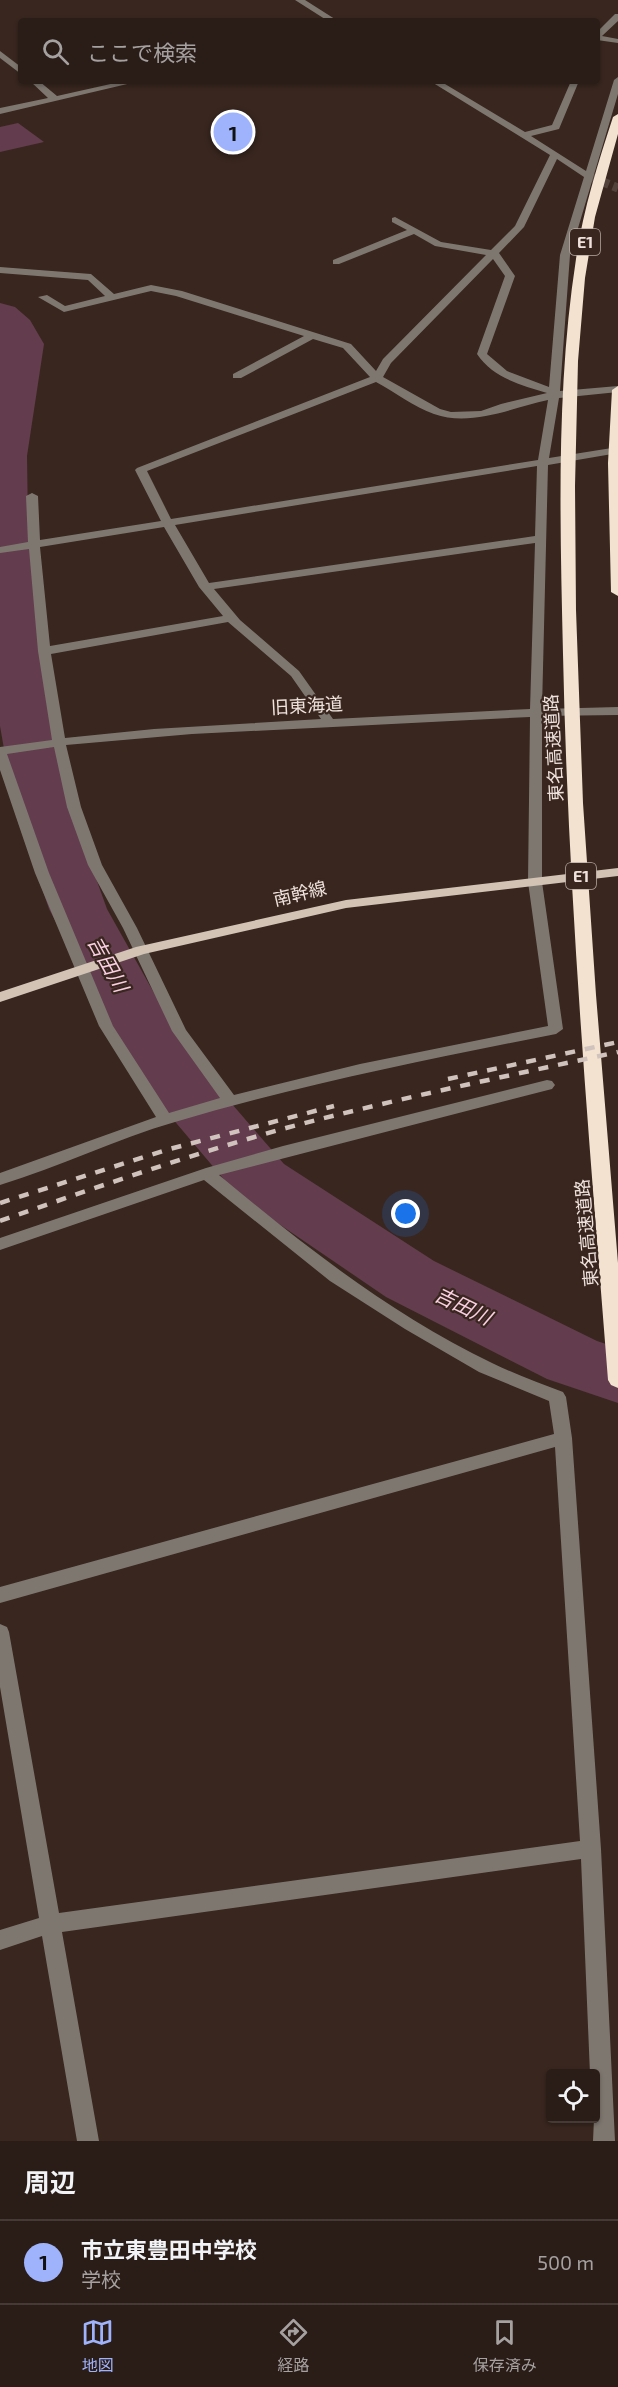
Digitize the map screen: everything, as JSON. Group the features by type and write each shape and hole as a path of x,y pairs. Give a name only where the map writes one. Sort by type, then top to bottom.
{"highway":[{"name":"東名高速道路","path":"618,117 588,228 579,277 573,371 568,548 571,727 597,1124 618,1380"},
{"path":"618,390 615,463 618,592"}],"main road":[{"name":"南幹線","path":"0,997 141,950 346,904 618,872"}],"street":[{"path":"299,0 329,18"},
{"path":"600,35 618,16"},
{"path":"600,38 618,41"},
{"path":"0,54 18,69"},
{"path":"0,1179 165,1120 230,1101 357,1068 556,1029 535,882 536,712 543,463 554,394 565,255 618,80"},
{"path":"37,84 55,99"},
{"path":"0,111 122,84"},
{"path":"439,84 588,176"},
{"path":"523,135 556,127 574,84"},
{"path":"329,723 310,691 289,667 231,618 205,587 141,470 377,378 387,361 519,227 555,154"},
{"path":"395,220 438,244 494,253 510,276 482,354 485,362 510,377 554,394"},
{"path":"336,262 414,231"},
{"path":"0,270 92,277 111,296"},
{"path":"43,297 64,309 151,288 178,293 346,346 377,378 436,411 464,416 483,414 554,394 618,390"},
{"path":"237,376 311,336"},
{"path":"0,550 167,521 618,450"},
{"path":"32,496 44,651 59,741 74,807 95,865 116,900 179,1031 230,1101"},
{"path":"205,587 541,539"},
{"path":"44,651 231,618"},
{"name":"旧東海道","path":"0,751 59,741 134,733 536,712 618,711"},
{"path":"0,751 42,873 105,1026 165,1120"},
{"path":"0,1244 206,1173 283,1151 547,1085"},
{"path":"206,1173 271,1227 336,1277 364,1295 485,1367 557,1398 563,1438 591,1849 604,2141"},
{"path":"0,1595 563,1438"},
{"path":"0,1632 88,2141"},
{"path":"0,1940 49,1924 591,1849"}],"shaded area":[{"path":"18,123 44,142 0,152 0,127"}],"waterway":[{"name":"吉田川","path":"0,316 15,329 22,344 4,456 4,525 25,717 42,806 78,909 135,1013 189,1096 261,1180 410,1279 572,1360 618,1376"}],"tunnel":[{"path":"588,176 618,188"}],"railway":[{"path":"448,1079 618,1042"},
{"path":"0,1221 106,1184 286,1128 618,1052"},
{"path":"0,1203 166,1150 334,1106"}],"place":[{"name":"市立東豊田中学校","path":"233,132"}]}
